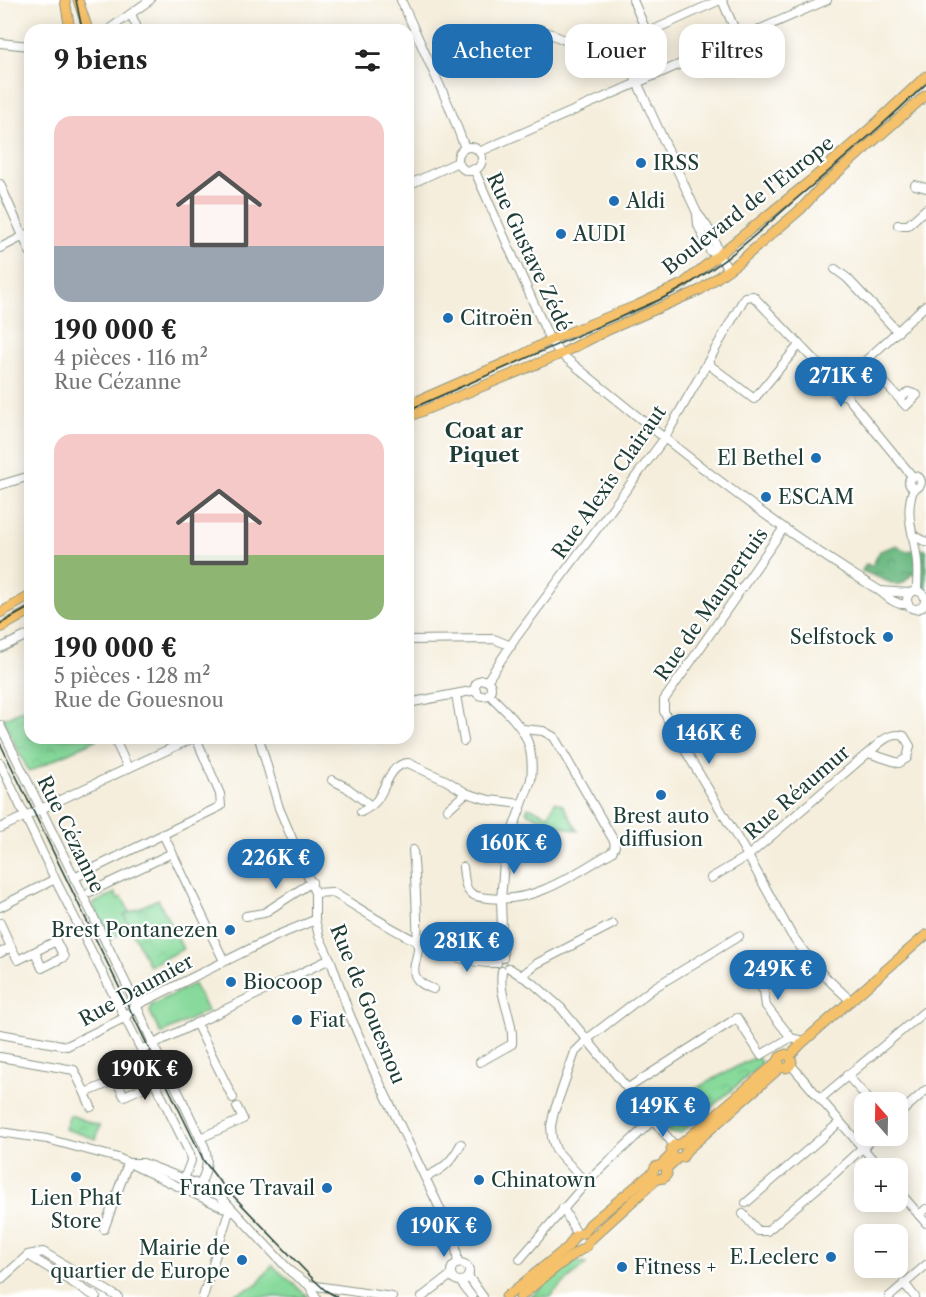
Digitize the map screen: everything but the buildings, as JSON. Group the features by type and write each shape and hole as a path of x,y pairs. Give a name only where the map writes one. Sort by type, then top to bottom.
{"main road":[{"path":"65,0 69,24"},
{"path":"78,0 86,24"},
{"name":"Boulevard de l'Europe","path":"414,414 684,283 816,176 926,76"},
{"name":"Boulevard de l'Europe","path":"414,402 518,357 606,331 700,290 729,270 801,209 820,187 926,95"},
{"path":"0,613 24,599"},
{"path":"0,628 24,614"},
{"path":"520,1297 659,1171 678,1150 926,935"},
{"path":"506,1297 581,1240"}],"street":[{"path":"117,24 150,0"},
{"path":"401,0 412,24"},
{"path":"633,0 643,24"},
{"path":"665,24 710,2 721,0 731,24"},
{"path":"772,24 826,0"},
{"path":"131,14 135,24"},
{"path":"414,29 465,148"},
{"path":"0,43 24,45"},
{"path":"479,152 679,66"},
{"path":"635,78 697,213 698,225 710,251 718,255 729,270"},
{"path":"465,148 474,148 479,152 481,162 474,169 463,168 458,162 458,155 465,148"},
{"path":"414,182 458,162"},
{"name":"Rue Gustave Zédé","path":"474,169 556,347"},
{"path":"0,184 24,229"},
{"path":"915,185 926,188"},
{"path":"898,225 908,225 926,209"},
{"path":"0,248 24,236"},
{"path":"835,269 847,278 898,332"},
{"name":"Rue Alexis Clairaut","path":"487,681 664,439 741,302 747,296 753,296 799,345"},
{"path":"847,378 851,387 845,394 839,395 834,392 832,386 834,380 838,377 847,378 926,305"},
{"path":"707,363 754,399 799,345 834,380"},
{"path":"556,347 664,439 783,529 897,603 908,604 915,609 925,606 924,596 913,591 880,591"},
{"path":"866,362 900,399"},
{"path":"845,394 912,476 924,478 920,486 914,488 908,512 917,562 913,591 907,597 908,604"},
{"path":"912,476 909,481 914,488"},
{"path":"0,484 24,478"},
{"name":"Rue de Maupertuis","path":"783,529 701,645 664,700 663,706 669,723 748,856 791,934 817,969 851,1001"},
{"path":"912,535 926,542"},
{"path":"0,648 24,637"},
{"path":"414,640 494,639 511,646"},
{"path":"480,681 487,681 491,686 489,694 481,696 476,690 476,685 480,681"},
{"path":"414,702 476,690"},
{"path":"489,694 512,715 523,729 532,769 531,780 505,850 499,969 506,969 521,976 554,1001 588,1039 678,1150"},
{"path":"456,695 464,741"},
{"name":"Rue Cézanne","path":"0,725 200,1138 207,1156 206,1168 200,1185"},
{"path":"463,867 466,888 471,894 501,900 551,888 612,852 615,846 554,737 543,731 523,729"},
{"name":"Rue Réaumur","path":"711,878 748,856 868,753 888,736 904,736 910,746 907,758 899,763 868,753"},
{"path":"117,744 128,768"},
{"path":"0,828 181,744"},
{"path":"74,878 221,806 220,794 197,744"},
{"name":"Rue de Gouesnou","path":"261,744 279,808 312,882 315,893 315,920 319,936 370,1062 455,1240 458,1264"},
{"name":"Rue Cézanne","path":"0,763 190,1154 191,1161 184,1179"},
{"path":"361,812 376,801 397,765 402,763 408,763 447,781 465,793 489,800 522,804"},
{"path":"332,780 346,787 370,806"},
{"path":"448,809 465,793"},
{"path":"163,834 224,961"},
{"path":"413,850 418,907 418,951 414,969 416,978 433,989"},
{"path":"90,892 172,853"},
{"path":"0,907 55,879"},
{"path":"246,916 264,913 312,882"},
{"path":"315,893 332,892 441,953 466,960 510,962 500,985 513,1032 512,1044 480,1062"},
{"name":"Rue Daumier","path":"0,1034 67,1046 124,1018 135,1006 224,961 315,920"},
{"path":"0,923 18,960 34,952"},
{"path":"521,976 536,964 613,924"},
{"path":"586,1183 553,1144 551,1126 572,1058 588,1039 655,987 739,936"},
{"path":"0,952 11,947"},
{"path":"141,1050 330,959"},
{"path":"751,961 751,975 764,991 766,1006 790,1038 783,1059"},
{"path":"820,1099 924,1012 926,1014"},
{"path":"628,1088 737,1018 761,1055 783,1059 871,1158"},
{"path":"196,1023 232,1098"},
{"path":"790,1038 804,1041"},
{"path":"0,1057 74,1070 91,1107"},
{"path":"847,1075 862,1092"},
{"path":"84,1093 116,1080 124,1096 156,1082"},
{"path":"908,1107 926,1091"},
{"path":"200,1138 243,1119 237,1107"},
{"path":"520,1259 586,1183 654,1119"},
{"path":"746,1203 840,1122"},
{"path":"0,1132 47,1139 128,1163 222,1207 230,1208"},
{"path":"425,1178 439,1171 453,1159 460,1144"},
{"path":"744,1214 758,1231 767,1231 862,1148"},
{"path":"128,1163 143,1163 200,1185 220,1197 291,1272 309,1285 316,1297"},
{"path":"104,1229 128,1163"},
{"path":"908,1202 926,1223"},
{"path":"202,1297 230,1208"},
{"path":"563,1208 581,1240"},
{"path":"919,1215 926,1209"},
{"path":"0,1280 28,1255 43,1252 118,1297"},
{"path":"28,1255 96,1297"},
{"path":"472,1297 460,1281 452,1275 452,1269 458,1264 466,1266 468,1276 483,1297"},
{"path":"888,1297 926,1265"},
{"path":"422,1297 452,1275"},
{"path":"460,1281 468,1276"},
{"path":"904,1283 915,1297"},
{"path":"309,1285 392,1297"},
{"path":"335,1297 342,1291"}],"green space":[{"path":"897,545 905,551 926,549 926,591 914,572 903,583 896,585 862,571 866,564 872,566 880,551"},
{"path":"24,709 24,744 87,744 29,772 3,719"},
{"path":"555,802 563,805 578,831 557,825 549,846 556,849 546,851 536,847 547,821 526,812 528,807 549,815"},
{"path":"115,893 118,899 122,897 136,926 109,939 92,904"},
{"path":"158,899 183,949 149,966 124,915"},
{"path":"194,984 207,1011 161,1034 150,1012 151,1005"},
{"path":"757,1056 762,1064 681,1133 670,1133 654,1113 674,1100"},
{"path":"70,1115 100,1126 96,1139 65,1129"},
{"path":"574,1260 586,1264 551,1297 530,1297"},
{"path":"272,1265 308,1297 228,1297 257,1285"}],"tram line":[{"path":"76,0 81,24"},
{"path":"414,407 659,300 696,280 763,228 862,143 926,84"},
{"path":"0,624 24,610"},
{"path":"0,743 204,1161 219,1181 313,1279 337,1297"}],"place":[{"name":"IRSS","path":"641,163"},
{"name":"Aldi","path":"614,201"},
{"name":"AUDI","path":"561,234"},
{"name":"Citroën","path":"448,318"},
{"name":"El Bethel","path":"816,458"},
{"name":"ESCAM","path":"766,497"},
{"name":"Selfstock","path":"888,637"},
{"name":"Brest auto diffusion","path":"661,795"},
{"name":"Brest Pontanezen","path":"230,930"},
{"name":"Biocoop","path":"231,982"},
{"name":"Fiat","path":"297,1020"},
{"name":"Lien Phat Store","path":"76,1177"},
{"name":"Chinatown","path":"479,1180"},
{"name":"France Travail","path":"327,1188"},
{"name":"E.Leclerc","path":"831,1257"},
{"name":"Mairie de quartier de Europe","path":"242,1260"},
{"name":"Fitness +","path":"622,1267"}],"district":[{"name":"Coat ar Piquet","path":"484,443"}]}
